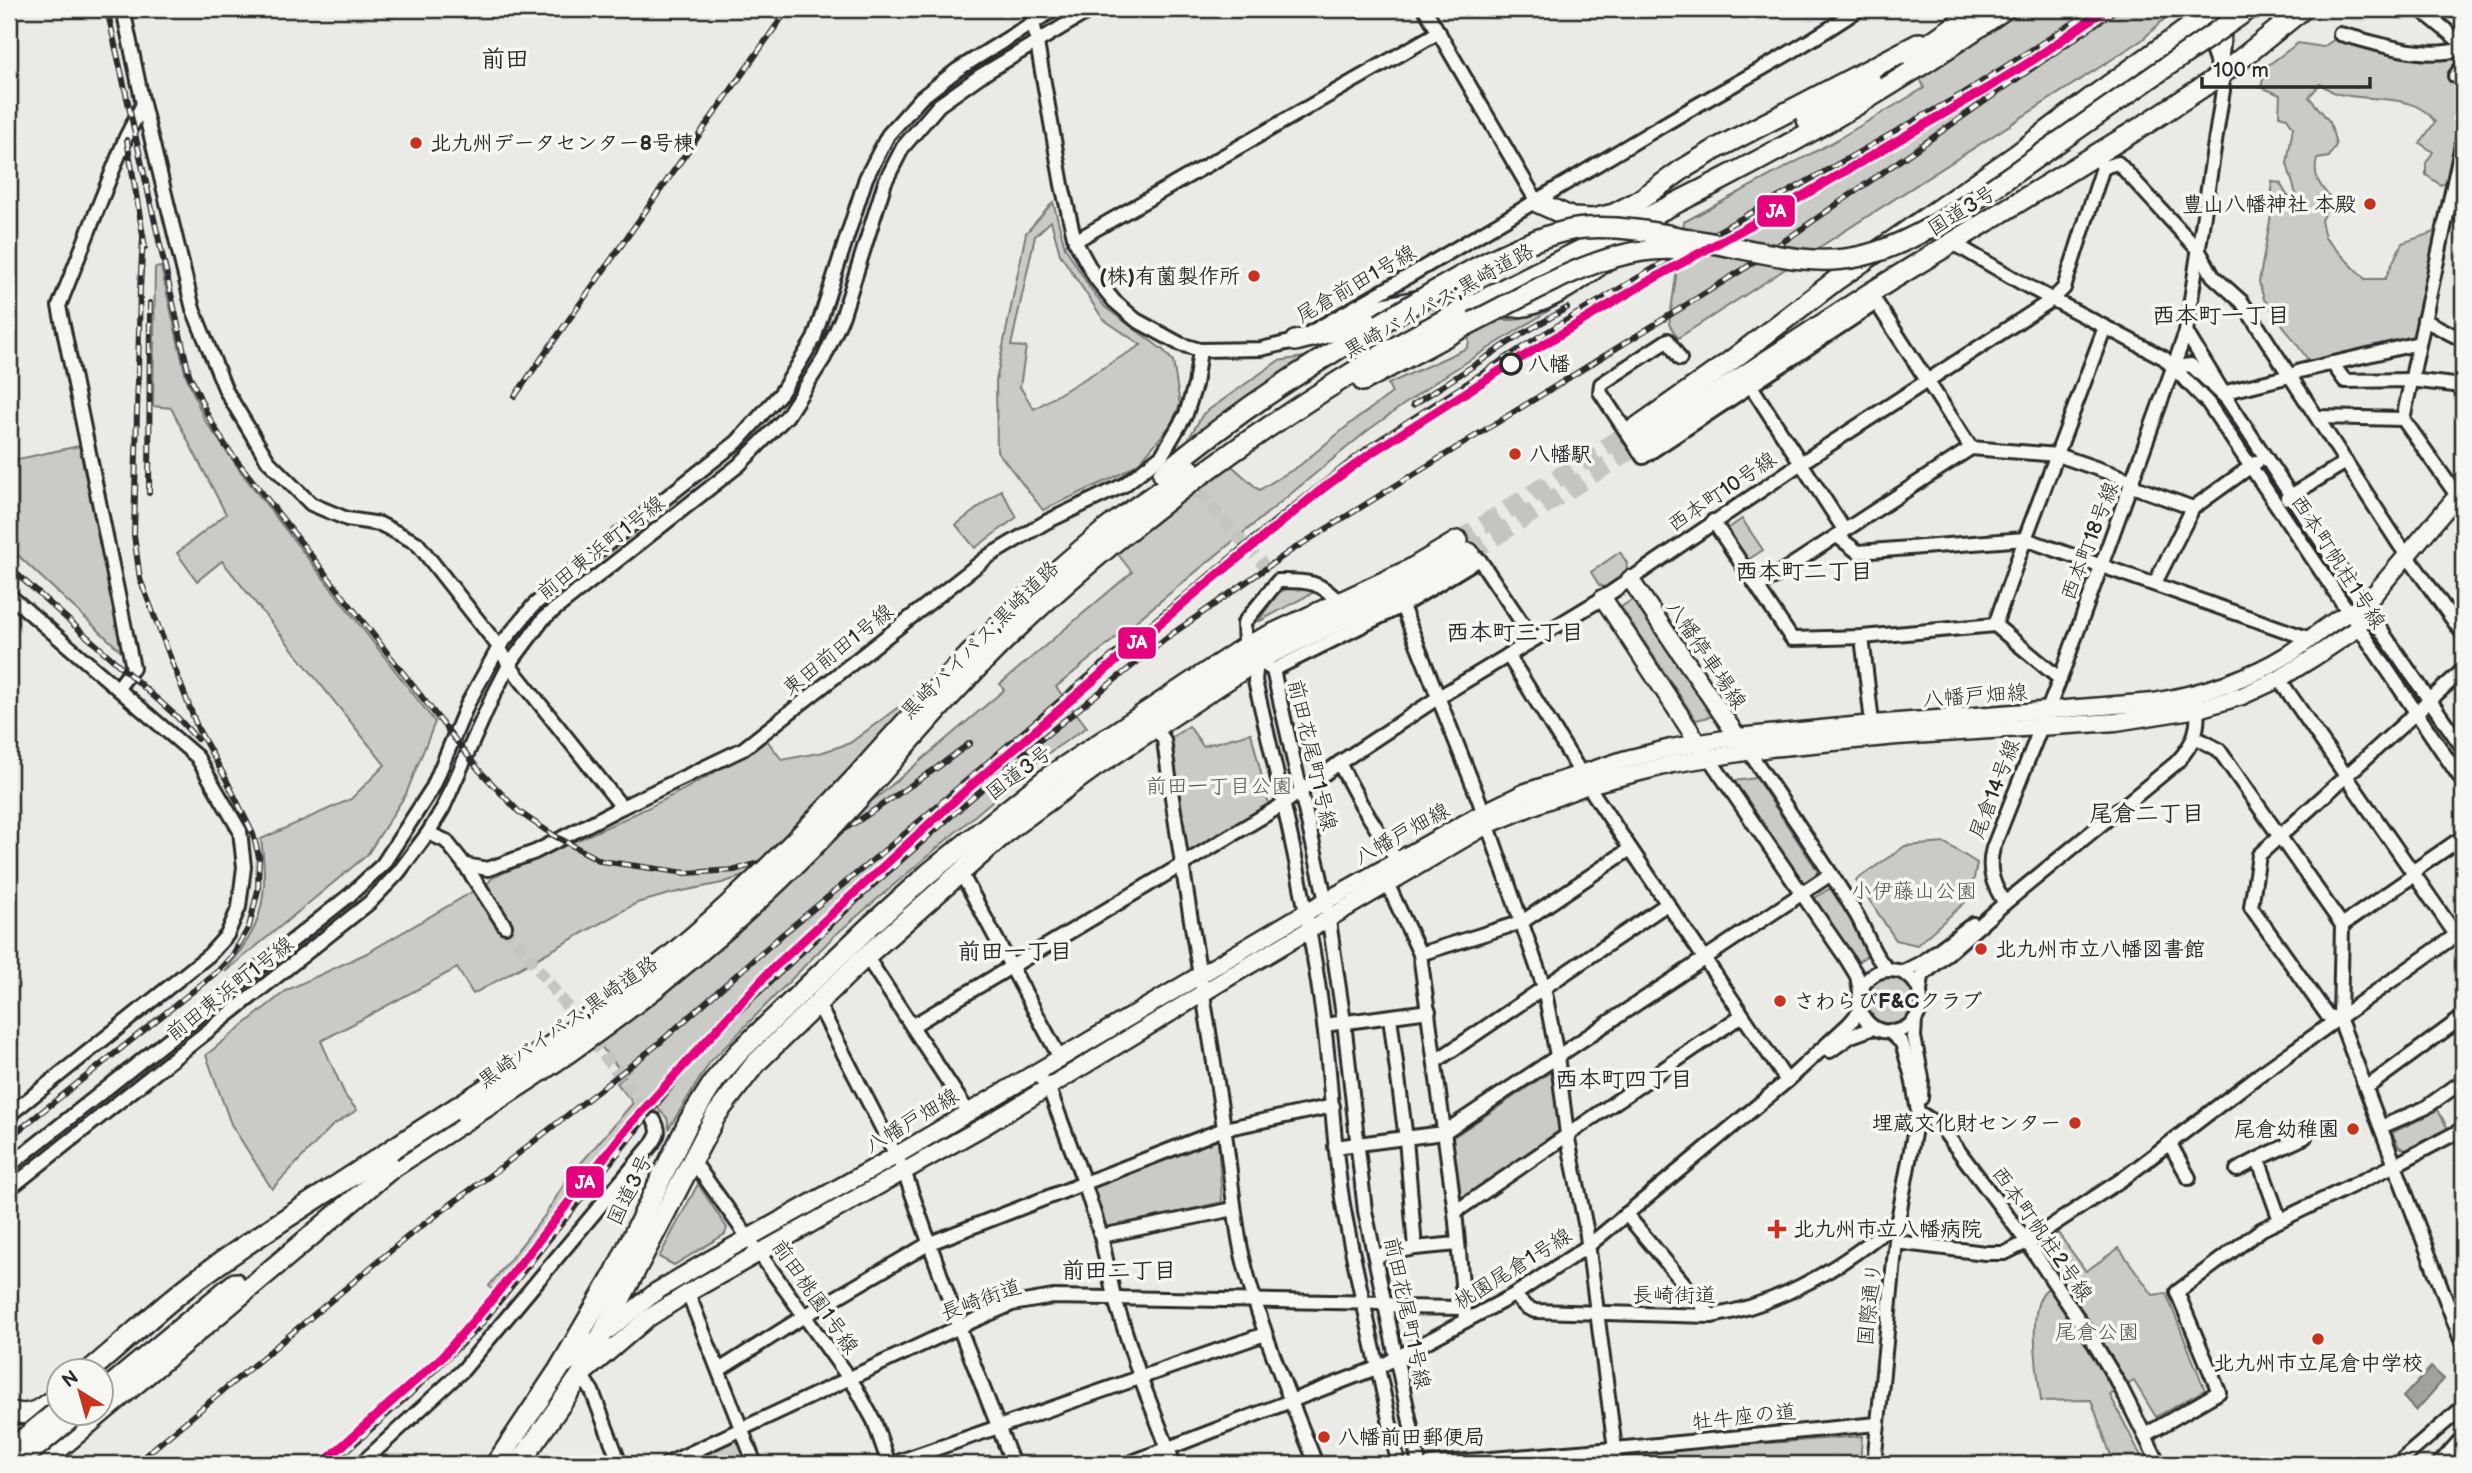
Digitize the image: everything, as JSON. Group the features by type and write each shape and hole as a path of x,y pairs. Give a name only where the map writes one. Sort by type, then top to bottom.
{"highway":[{"path":"1537,202 1572,218 1593,219 1614,214 1637,202 1716,149 1899,54 1979,9"},
{"name":"黒崎バイパス;黒崎道路","path":"864,780 954,670 1054,574 1105,530 1237,434 1304,388 1377,344 1488,283 1767,142 1867,84 1979,9"},
{"name":"黒崎バイパス;黒崎道路","path":"116,1364 223,1276 393,1158 661,965 864,780 1063,586 1181,492 1311,399 1385,354 1451,317 1726,178 1842,115 2005,9"},
{"path":"1054,574 1123,509 1228,422 1380,324 1522,247 1547,236 1576,230 1634,229 1808,260 1839,260 1885,250 1996,186 2249,9"},
{"path":"1181,492 1326,402 1473,322 1588,266 1642,250 1672,248 1793,269 1830,271 1864,266 1891,258 2001,194 2267,9"},
{"name":"国道3号","path":"2206,12 2017,155 1835,281 1636,437 1873,298 1952,243 2099,161 2221,75 2303,9"},
{"path":"1490,306 1522,307 1547,299 1620,248 1777,160 1842,115"},
{"path":"1295,341 1338,330 1384,308 1409,301 1427,301"},
{"name":"国道3号","path":"496,1464 558,1371 615,1273 689,1121 715,1080 739,1052 878,918 998,816 1050,776 1258,659 1419,582 1464,547 1339,603 1258,659 1156,728 1093,768 1022,819 866,956 750,1070 716,1115 582,1375 519,1464"},
{"path":"105,1358 197,1280 260,1234 393,1158"},
{"path":"26,1463 56,1451 151,1372 393,1158"},
{"name":"黒崎バイパス;黒崎道路","path":"116,1382 393,1158"},
{"path":"9,1411 21,1415 34,1412 46,1404"},
{"path":"9,1451 46,1421"},
{"path":"9,1422 26,1447 26,1463"},
{"path":"26,1463 61,1428"},
{"path":"9,1443 26,1463"}],"main road":[{"name":"八幡戸畑線","path":"582,1375 647,1319 688,1293 904,1171 1328,919 1526,792 1672,764 1737,737 2039,728 2116,722 2197,702 2242,696 2279,679 2357,628 2364,606 2461,497"},
{"name":"八幡停車場線","path":"1630,579 1750,753"},
{"path":"1602,598 1704,751"},
{"name":"八幡戸畑線","path":"1704,751 1750,753 1873,731 2154,702 2197,702 2284,657 2347,612 2364,606"},
{"name":"八幡戸畑線","path":"558,1371 657,1291 709,1259 897,1155 1308,911 1397,861 1485,819"}],"street":[{"path":"123,9 142,104 193,309 226,391 268,461 311,503 347,519 380,524 417,543 499,647 509,665 622,807"},
{"name":"前田東浜町1号線","path":"9,1166 350,895 383,863 433,787 468,703 499,647 533,606 574,570 737,442 781,393 814,339 866,178 888,135 921,98 948,77 1033,15 1055,9"},
{"name":"前田東浜町1号線","path":"9,1189 369,903 398,873 443,808 509,665 544,618 738,465 787,416 824,358 843,315 885,182 903,147 939,106 980,76 1036,40 1092,9"},
{"path":"1425,9 1537,202"},
{"name":"尾倉前田1号線","path":"1033,15 1062,185 1075,242 1096,279 1114,301 1136,320 1180,344 1200,350 1261,349 1295,341 1823,34 1859,9"},
{"path":"2221,75 2225,9"},
{"path":"2340,34 2422,54 2444,54 2463,47 2420,9"},
{"path":"1952,243 2164,358 2175,368 2186,332 2223,90 2206,12"},
{"path":"1075,242 1438,32"},
{"path":"118,688 133,668 59,306 142,104"},
{"path":"2461,497 2403,419 2463,140"},
{"path":"2099,161 2119,163 2199,251 2213,276 2242,302 2408,556 2463,634"},
{"name":"西本町10号線","path":"912,1026 1282,805 1439,697 1602,598 1801,463 2053,299 2064,288 2099,161"},
{"path":"1680,359 1668,340 1601,384 1600,392 1643,457 1751,386 1873,298 1971,448"},
{"path":"2424,320 2463,340"},
{"path":"1995,625 2105,327"},
{"path":"2186,332 2227,399"},
{"path":"2227,399 2230,391 2290,376 2300,370 2419,343"},
{"name":"東田前田1号線","path":"466,865 488,869 523,857 743,749 989,556 1046,522 1124,485 1166,458 1186,414 1195,385 1200,350"},
{"path":"2332,363 2345,381 2410,380 2463,386"},
{"name":"西本町帆柱1号線","path":"2463,748 2364,606 2227,399 2191,365 2175,368 2208,402 2357,628 2463,782"},
{"name":"西本町18号線","path":"2039,728 2060,679 2175,368"},
{"path":"2163,399 2176,387 2187,382"},
{"path":"1751,386 1801,463 1841,533 1858,552 2025,538 2310,639"},
{"path":"2318,417 2403,419"},
{"path":"1758,587 1971,448 2058,455 2193,508"},
{"path":"2155,583 2193,508 2266,456"},
{"path":"2277,505 2346,462"},
{"path":"1713,522 1792,639 1862,637 1995,625 2060,679"},
{"path":"1339,603 1322,586 1274,577 1244,623 1258,659 1402,606 1479,559 1533,639"},
{"path":"9,594 197,757 240,831 244,867 239,907 227,935 209,955 9,1115"},
{"path":"1402,606 1485,819 1544,986 1588,1246 1615,1449 1614,1464"},
{"path":"1862,637 1873,731"},
{"path":"1508,655 1584,779 1702,959 1787,1081 1851,1036 1873,1028 1889,1031 1903,1029 1915,1019"},
{"name":"前田花尾町1号線","path":"1258,659 1302,792 1326,901 1365,1211 1419,1464"},
{"name":"前田花尾町1号線","path":"1258,659 1255,681 1308,911 1324,1025 1335,1147 1344,1208 1398,1464"},
{"path":"2340,1020 2327,1015 2251,907 2259,855 2463,670"},
{"path":"1896,1242 2005,1253 2027,1242 2124,1178 2259,1075 2461,937 2413,874 2279,679"},
{"path":"1918,1112 1922,1079 1914,1037 1922,976 2005,903 2176,763 2195,737 2199,723 2197,702"},
{"path":"1156,728 1164,740 1181,865 1243,1255 1265,1334 1316,1464"},
{"name":"尾倉14号線","path":"2005,903 1993,883 1990,857 2039,728"},
{"path":"2195,737 2219,750 2342,925 2340,1020 2463,1345"},
{"path":"1704,751 1857,976 1860,1011 1873,1028"},
{"path":"1750,753 1831,874 1857,916 1878,959 1888,970"},
{"path":"1339,764 1397,861"},
{"path":"428,833 446,841 466,865 505,926"},
{"path":"2342,925 2463,837"},
{"path":"1420,954 1522,922 1630,849"},
{"path":"960,872 1060,1058"},
{"path":"1335,1147 1443,1133 1831,874"},
{"path":"1387,883 1420,954 1455,1212 1466,1321"},
{"path":"1903,972 1921,963 1953,937 2005,903"},
{"path":"1436,1061 1667,905"},
{"path":"866,956 968,1112"},
{"path":"1860,992 1870,976 1888,970 1903,972 1920,991"},
{"path":"818,1004 904,1171 959,1326 1013,1464"},
{"name":"桃園尾倉1号線","path":"1127,1464 1398,1359 1514,1295 1588,1246 1787,1081 1860,1011"},
{"path":"1324,1025 1429,1012"},
{"path":"1455,1212 1741,1016"},
{"path":"1390,1017 1406,1139 1415,1248"},
{"path":"2366,1088 2461,1024"},
{"name":"国際通り","path":"1874,1464 1898,1220 1918,1112 1902,1043 1889,1031"},
{"path":"1036,1073 1048,1086 1084,1182 1101,1236 1114,1297 1140,1377 1174,1464"},
{"path":"2381,1127 2426,1108 2463,1081"},
{"path":"719,1370 806,1315 930,1243 1224,1129 1332,1106"},
{"name":"西本町帆柱2号線","path":"1918,1112 1943,1130 2027,1242 2114,1377 2159,1464"},
{"path":"361,1464 430,1402 479,1352 652,1144 659,1134 659,1127 654,1120"},
{"path":"2145,1435 2219,1392 2177,1292 2262,1229 2396,1165 2463,1129"},
{"path":"2236,1170 2305,1137"},
{"path":"2170,1144 2189,1178"},
{"path":"2258,1159 2280,1220"},
{"name":"前田桃園1号線","path":"693,1161 806,1315 849,1379 873,1421 890,1464"},
{"path":"1101,1236 1234,1209"},
{"path":"1626,1214 1712,1316"},
{"name":"長崎街道","path":"1514,1295 1535,1311 1712,1316 1738,1312 1764,1303 1844,1262 1898,1220"},
{"path":"1375,1256 1415,1248 1457,1244"},
{"path":"688,1293 755,1464"},
{"name":"長崎街道","path":"667,1464 959,1326 1012,1304 1053,1297 1114,1297 1386,1303 1400,1307 1463,1308"},
{"path":"890,1464 1265,1334"},
{"path":"582,1375 592,1391 620,1464"},
{"path":"2397,1464 2463,1407"},
{"name":"牡牛座の道","path":"1430,1464 1877,1424"},
{"path":"2441,1464 2463,1437"}],"green space":[{"path":"2016,9 2175,9 2142,40 1678,338 1669,324 1684,222 1833,142 1924,88 1919,74"},
{"path":"2338,37 2463,53 2463,125 2451,179 2441,185 2426,175 2426,163 2433,152 2420,143 2435,122 2416,106 2336,93 2320,84 2309,97 2330,122 2336,145 2329,157 2317,159 2316,165 2318,181 2332,200 2321,220 2325,238 2365,279 2385,279 2402,243 2440,230 2418,329 2410,341 2311,364 2264,299 2259,282 2272,210 2272,182 2280,183 2288,197 2296,194 2287,164 2293,127 2287,118 2279,116 2280,95 2261,87 2267,66 2298,43 2323,47"},
{"path":"1053,202 1065,247 1090,288 1105,307 1163,350 1173,361 1180,405 1170,426 1140,462 1117,476 1043,510 997,451 996,381 1026,233","holes":["1051,221 1060,254 1103,319 1141,345 1034,409 1020,387 1026,347 1011,346 1035,236"]},
{"path":"161,267 185,373 204,419 244,476 435,722 406,794 367,855 225,972 249,938 262,905 264,883 261,839 351,799 385,765 222,561 197,581 177,553 226,514 171,408 153,406 155,268"},
{"path":"1589,278 1593,283 1438,380 1367,431 1056,687 1087,727 1047,754 834,936 710,1062 669,1128 667,1118 648,1098 493,1291 489,1286 545,1215 568,1178 633,1103 617,1083 625,1076 599,1044 680,981 733,935 752,873 722,883 637,903 473,994 457,968 321,1041 346,1097 357,1110 332,1126 272,1189 231,1124 206,1055 287,990 367,953 492,878 667,798 766,739 782,760 823,752 850,743 920,691 781,844 859,809 880,795 1004,690 1000,684 1132,572 1117,553 1203,486 1232,466 1259,490 1299,466 1392,393 1388,384 1467,348 1468,336 1498,320 1514,320 1540,313"},
{"path":"1310,356 1189,438 1203,414 1278,361"},
{"path":"79,446 124,654 9,547 9,461"},
{"path":"1001,490 1017,517 975,548 956,525"},
{"path":"1742,519 1763,550 1746,561 1726,530"},
{"path":"1620,552 1627,563 1626,575 1607,588 1599,585 1591,572"},
{"path":"1289,587 1316,591 1258,622 1277,594"},
{"path":"1635,598 1713,716 1696,720 1621,607"},
{"name":"前田一丁目公園","path":"1189,726 1203,746 1251,733 1269,805 1190,853 1185,848 1171,738"},
{"path":"1756,778 1817,870 1817,877 1804,885 1799,882 1733,781"},
{"name":"小伊藤山公園","path":"1945,843 1977,863 1970,898 1917,945 1896,940 1856,880 1905,846"},
{"path":"1829,889 1836,890 1871,953 1856,963 1815,905 1816,897"},
{"path":"1890,976 1907,983 1914,1000 1907,1017 1890,1024 1873,1017 1866,1000 1873,983"},
{"path":"1549,1073 1553,1076 1560,1131 1464,1199 1457,1195 1449,1140"},
{"path":"2438,1110 2448,1129 2406,1150 2399,1147 2392,1133"},
{"path":"1213,1139 1218,1141 1222,1202 1110,1228 1103,1224 1091,1191 1094,1185"},
{"path":"698,1184 727,1228 725,1234 674,1265 659,1257"},
{"name":"尾倉公園","path":"2058,1233 2086,1271 2119,1248 2153,1295 2166,1293 2205,1390 2156,1417 2134,1381 2110,1395 2145,1464 2114,1464 2091,1400 2041,1401 2035,1345 2036,1314 2044,1292 2067,1276 2045,1243"},
{"path":"1862,1436 1860,1464 1801,1464 1797,1461 1770,1464 1622,1464 1623,1454"},
{"path":"735,1438 741,1439 750,1464 678,1464"}],"shaded area":[{"path":"2431,1367 2444,1379 2416,1411 2403,1397"}],"tunnel":[{"path":"1427,301 1482,305"},
{"path":"1458,541 1633,430"},
{"path":"1469,553 1640,444"},
{"path":"1187,480 1271,573"},
{"path":"505,926 654,1120"}],"railway":[{"path":"107,9 189,374 208,416 227,448 479,770 519,812 553,835 601,861 686,873 735,870 798,851 839,832 970,743"},
{"path":"515,396 788,9"},
{"path":"135,1464 412,1233 658,1044 784,933 1107,660 1278,518 1370,446 1540,336 1676,255 1964,93 2095,9"},
{"path":"332,1464 479,1327 694,1058 737,1013 871,887 1009,765 1172,634 1289,552 1747,267 2117,9"},
{"path":"127,140 145,247"},
{"path":"9,1138 218,971 232,956 249,927 258,890 259,857 253,834 198,729 140,579 134,535 143,238"},
{"path":"149,493 150,303"},
{"path":"1413,405 1567,308"},
{"path":"9,567 176,716 197,739"}],"transit line":[{"name":"JA","path":"322,1464 443,1356 494,1297 628,1127 769,972 966,790 1187,600 1321,490 1374,451 1501,370 1649,281 1787,205 1986,89 2106,9"}],"place":[{"name":"北九州データセンター8号棟","path":"416,143"},
{"name":"豊山八幡神社 本殿","path":"2370,204"},
{"name":"(株)有薗製作所","path":"1254,276"},
{"name":"八幡","path":"1511,364"},
{"name":"八幡駅","path":"1515,454"},
{"name":"北九州市立八幡図書館","path":"1981,949"},
{"name":"さわらびF&Cクラブ","path":"1780,1001"},
{"name":"埋蔵文化財センター","path":"2075,1123"},
{"name":"尾倉幼稚園","path":"2353,1129"},
{"name":"北九州市立八幡病院","path":"1777,1229"},
{"name":"北九州市立尾倉中学校","path":"2318,1339"},
{"name":"八幡前田郵便局","path":"1324,1437"}],"district":[{"name":"前田","path":"505,59"},
{"name":"西本町一丁目","path":"2221,316"},
{"name":"西本町二丁目","path":"1804,572"},
{"name":"西本町三丁目","path":"1515,633"},
{"name":"尾倉二丁目","path":"2147,814"},
{"name":"前田一丁目","path":"1015,952"},
{"name":"西本町四丁目","path":"1624,1080"},
{"name":"前田二丁目","path":"1119,1271"}]}
